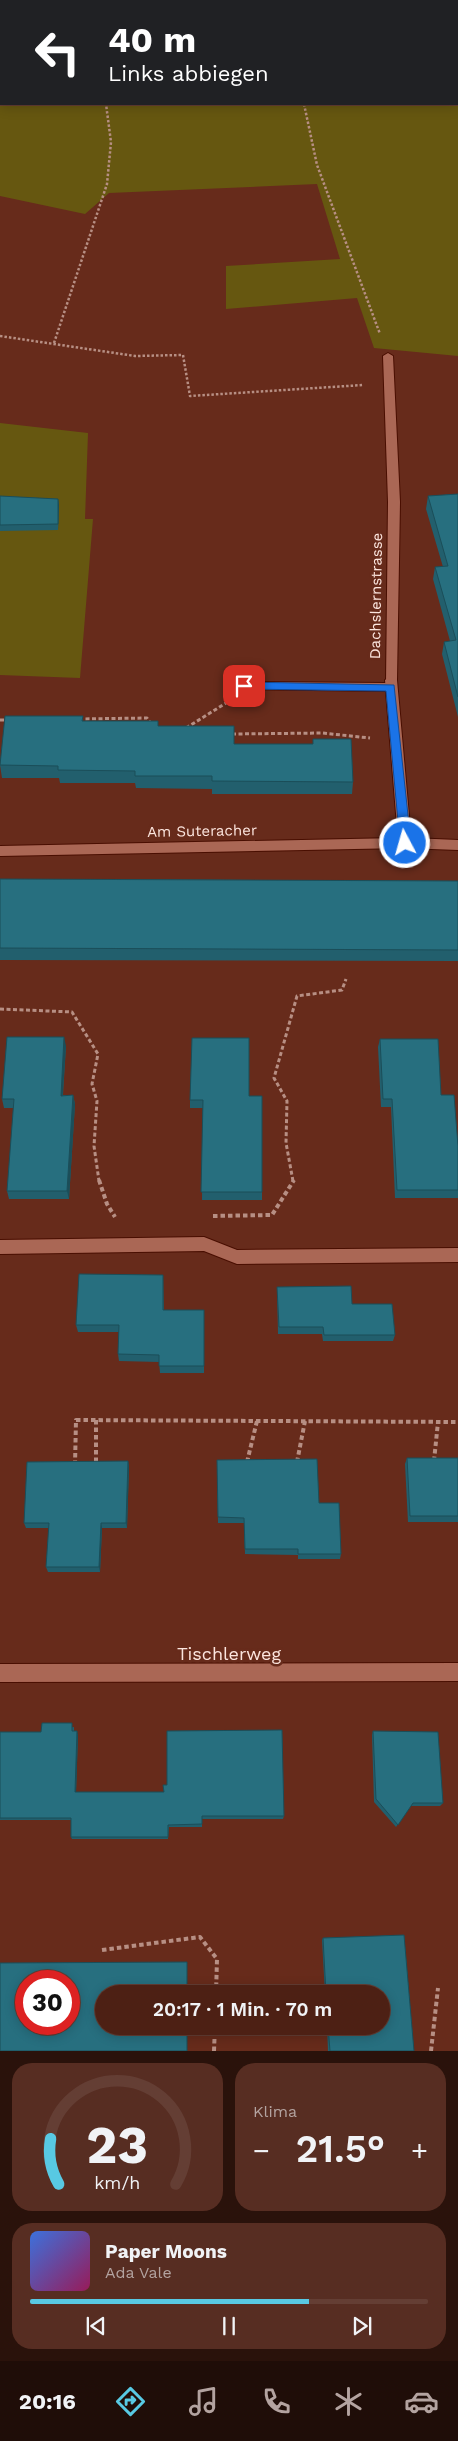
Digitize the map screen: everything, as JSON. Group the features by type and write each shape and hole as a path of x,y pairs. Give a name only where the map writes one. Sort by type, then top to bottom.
{"street":[{"name":"Dachslernstrasse","path":"388,356 394,502 391,684 405,843"},
{"path":"250,686 391,684"},
{"path":"405,843 458,846"},
{"name":"Am Suteracher","path":"0,851 405,843"},
{"path":"0,1247 204,1244 237,1257 458,1255"},
{"name":"Tischlerweg","path":"0,1673 458,1672"}],"path":[{"path":"54,343 106,184 111,142 106,105"},
{"path":"304,105 317,165 388,356"},
{"path":"0,336 134,356 183,355 190,396 389,383"},
{"path":"193,729 184,729 226,703 241,703 252,699 250,686"},
{"path":"79,719 147,718 153,728"},
{"path":"0,720 10,720"},
{"path":"227,730 233,735 322,733 395,740"},
{"path":"208,1216 272,1215 294,1179 286,1143 287,1101 274,1078 297,996 342,990 346,979"},
{"path":"0,1009 72,1012 98,1054 92,1084 98,1095 94,1154 107,1206 119,1221"},
{"path":"75,1467 76,1420 458,1422"},
{"path":"96,1420 96,1467"},
{"path":"246,1466 257,1421"},
{"path":"297,1466 305,1421"},
{"path":"433,1464 438,1422"},
{"path":"102,1950 200,1937 217,1959 216,1985"},
{"path":"431,2051 438,1988"},
{"path":"214,2051 215,2035"}],"shaded area":[{"path":"0,105 458,105 458,356 374,348 357,298 226,309 226,266 340,259 317,184 109,193 85,214 0,196"},
{"path":"0,423 88,433 85,519 93,519 80,678 0,675"}],"building":[{"path":"458,494 458,697 444,642 456,640 435,567 448,566 428,496"},
{"path":"0,496 58,499 58,524 0,525"},
{"path":"5,716 83,716 82,721 158,721 158,726 234,726 234,744 313,744 313,739 351,739 353,782 212,781 212,776 135,776 135,771 58,770 58,766 0,765"},
{"path":"0,879 458,881 458,950 0,948"},
{"path":"7,1037 64,1037 61,1096 73,1095 67,1191 7,1191 14,1099 2,1099"},
{"path":"192,1038 249,1038 249,1096 262,1096 262,1192 201,1192 203,1100 190,1100"},
{"path":"380,1039 438,1039 441,1095 454,1095 458,1146 458,1190 397,1190 392,1099 383,1099"},
{"path":"79,1274 163,1275 163,1310 204,1310 204,1366 159,1366 159,1355 118,1354 119,1325 76,1325"},
{"path":"351,1286 352,1304 392,1304 395,1335 324,1335 323,1327 279,1327 277,1287"},
{"path":"407,1458 458,1458 458,1516 410,1516"},
{"path":"317,1459 319,1503 339,1503 341,1554 298,1554 298,1549 245,1549 244,1518 218,1517 217,1460"},
{"path":"128,1461 126,1523 101,1523 99,1567 46,1567 49,1523 24,1523 27,1462"},
{"path":"42,1723 72,1723 72,1731 77,1731 75,1792 164,1792 163,1785 167,1785 167,1731 282,1730 284,1816 202,1816 202,1824 168,1825 168,1837 71,1837 71,1818 0,1818 0,1732 41,1732"},
{"path":"373,1731 438,1732 443,1803 413,1803 398,1825 376,1799"},
{"path":"404,1935 414,2051 330,2051 329,2035 390,2035 390,1985 326,1985 323,1938"},
{"path":"187,1962 187,1985 95,1985 95,2035 187,2035 187,2051 0,2051 0,1963"}],"route":[{"path":"244,686 390,687 405,843"}]}
